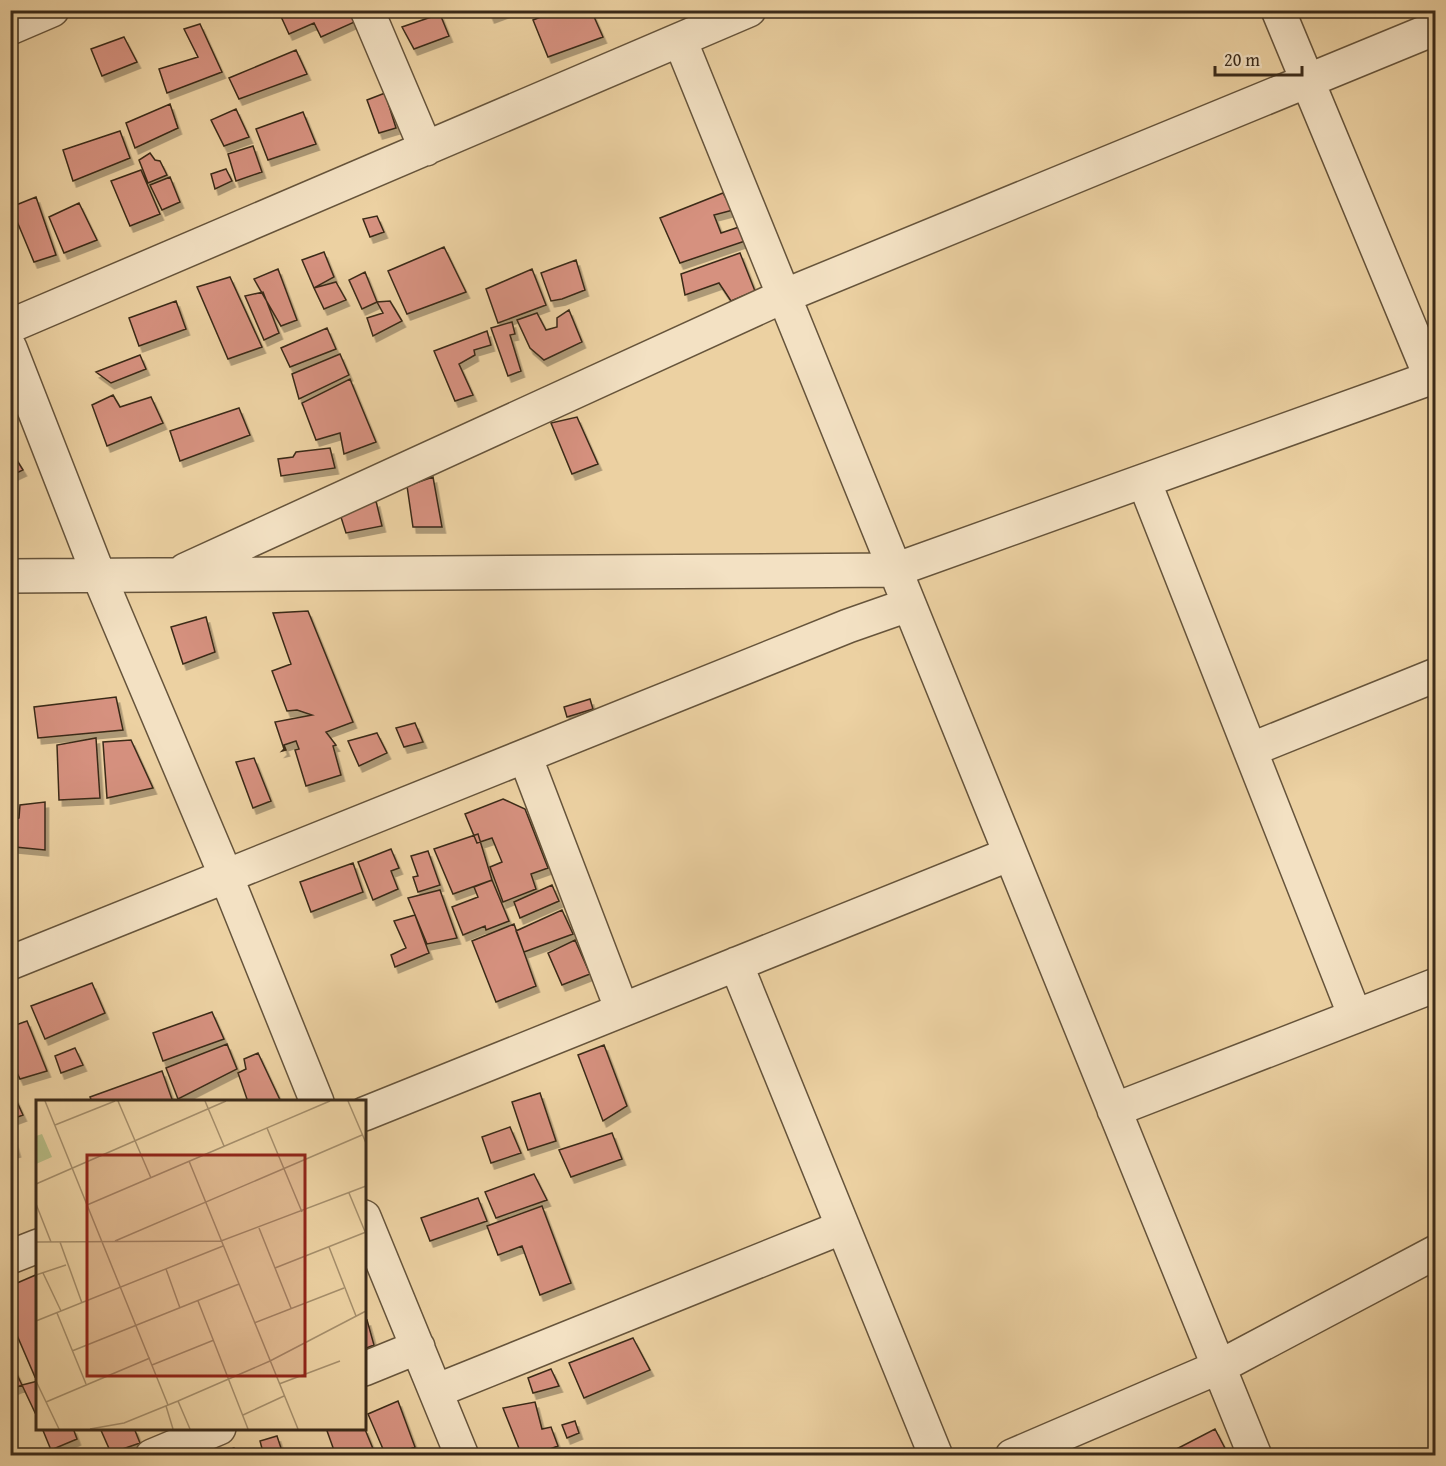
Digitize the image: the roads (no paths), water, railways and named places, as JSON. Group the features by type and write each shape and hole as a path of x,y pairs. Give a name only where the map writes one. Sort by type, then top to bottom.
{"street":[{"path":"10,28 52,10"},
{"path":"368,10 426,148"},
{"path":"10,326 749,10"},
{"path":"10,576 895,570 1433,377 1278,10"},
{"path":"175,575 784,296 1436,28"},
{"path":"680,40 1255,1455"},
{"path":"10,348 99,576 226,876 317,1100"},
{"path":"1144,481 1355,1016"},
{"path":"10,963 837,631 908,605"},
{"path":"1250,750 1436,675"},
{"path":"525,756 622,1010"},
{"path":"366,1113 1010,854"},
{"path":"736,964 936,1455"},
{"path":"1114,1110 1436,985"},
{"path":"366,1222 462,1455"},
{"path":"436,1391 843,1227"},
{"path":"10,1257 36,1247"},
{"path":"1012,1455 1219,1367 1436,1252"},
{"path":"366,1368 418,1347"},
{"path":"152,1455 214,1430"}]}
